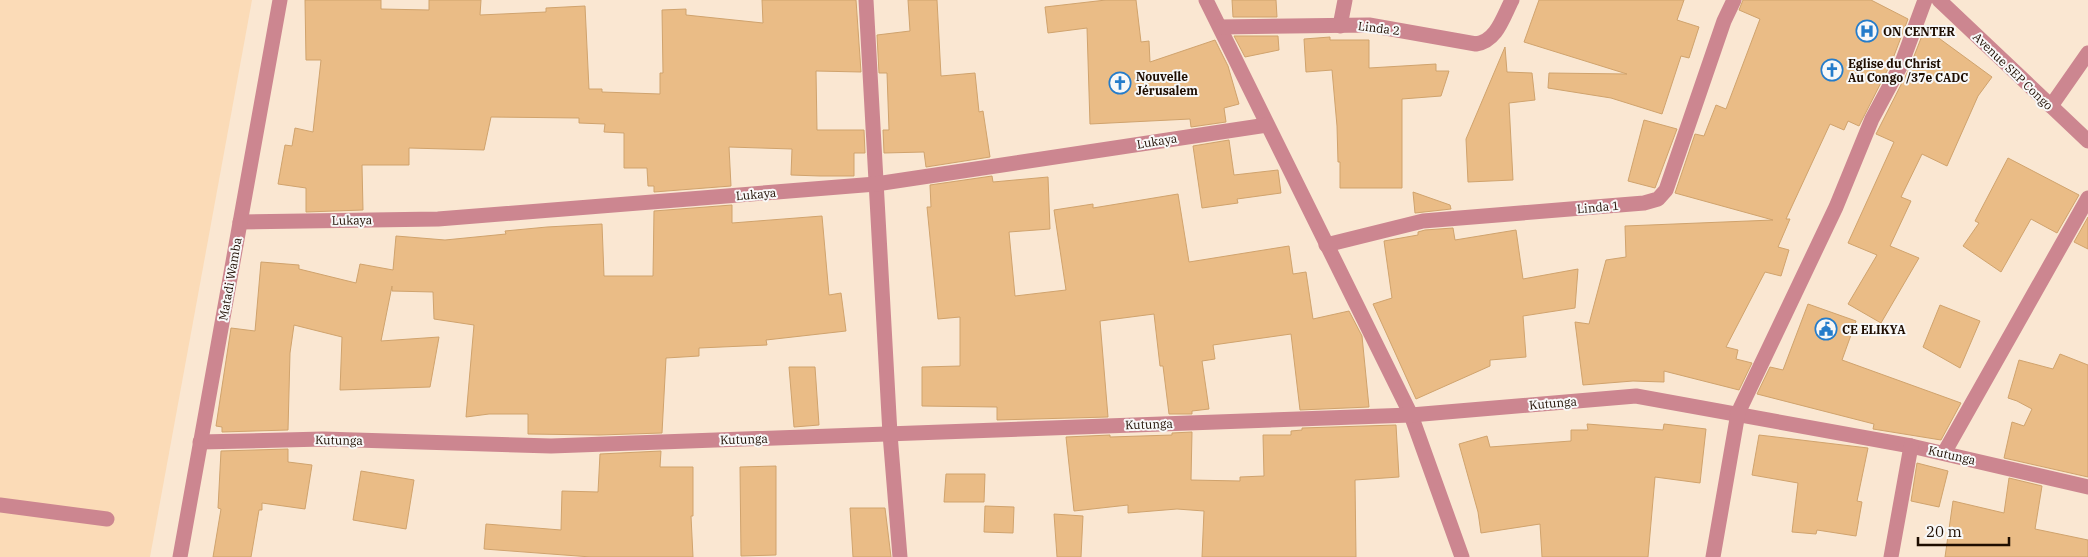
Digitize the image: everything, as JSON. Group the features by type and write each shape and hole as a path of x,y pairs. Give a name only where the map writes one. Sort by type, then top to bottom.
{"street":[{"name":"Matadi Wamba","path":"180,557 280,0"},
{"path":"866,0 890,434 900,557"},
{"path":"1206,0 1411,415 1462,557"},
{"path":"1340,26 1345,0"},
{"name":"Linda 2","path":"1220,27 1369,25 1476,44 1486,43 1494,34 1512,0"},
{"name":"Linda 1","path":"1326,244 1423,221 1644,203 1658,199 1666,190 1724,21 1734,0"},
{"path":"1713,557 1738,413 1836,208 1872,119 1901,65 1925,0"},
{"name":"Avenue SEP Congo","path":"1939,0 2088,141"},
{"path":"2051,106 2088,53"},
{"name":"Lukaya","path":"240,222 438,219 876,184 1267,124"},
{"path":"1944,453 2088,198"},
{"name":"Kutunga","path":"200,442 323,439 550,446 1411,415 1636,396 1738,413 1910,446 2088,487"},
{"path":"1891,557 1910,446"},
{"path":"0,504 107,519"}],"shaded area":[{"path":"0,0 252,0 150,557 0,557"}],"building":[{"path":"305,0 381,0 381,9 429,10 429,0 481,0 480,15 546,12 546,8 585,6 589,89 602,89 602,92 660,94 660,73 663,73 662,10 686,9 686,15 763,23 762,0 856,0 861,72 816,71 817,130 864,130 865,153 854,153 854,176 791,175 792,149 729,147 731,186 654,192 654,186 648,186 647,168 624,168 624,133 604,132 605,124 579,123 579,118 491,117 484,150 409,148 409,165 362,165 363,210 306,212 306,188 278,184 285,145 292,146 295,128 313,132 321,60 306,60"},
{"path":"908,0 937,0 941,76 975,73 979,112 983,111 990,157 926,167 924,152 884,153 883,130 889,130 887,73 879,73 877,35 910,31"},
{"path":"1106,0 1136,0 1141,42 1149,41 1150,62 1215,40 1228,66 1239,104 1224,108 1226,122 1191,127 1190,119 1090,124 1087,28 1048,33 1045,7"},
{"path":"1232,0 1276,0 1277,17 1233,17"},
{"path":"1539,0 1684,0 1677,20 1699,27 1689,58 1681,56 1662,114 1611,98 1548,88 1549,73 1627,74 1524,42"},
{"path":"1743,0 1871,0 1908,19 1892,61 1859,126 1848,121 1844,130 1830,124 1786,219 1790,219 1778,247 1789,250 1781,276 1765,272 1726,347 1738,350 1736,359 1752,363 1739,390 1664,371 1664,382 1633,381 1583,385 1575,322 1589,324 1606,260 1626,257 1625,226 1773,220 1675,193 1695,134 1704,136 1716,105 1726,109 1760,19 1739,10"},
{"path":"1925,28 1992,77 1978,96 1947,166 1922,154 1901,197 1911,201 1890,246 1919,258 1881,323 1848,304 1877,255 1848,243 1894,142 1876,134 1909,69"},
{"path":"1234,36 1278,36 1279,50 1245,57"},
{"path":"1330,37 1330,40 1369,40 1369,68 1436,64 1436,71 1449,71 1441,96 1402,99 1402,188 1340,188 1340,162 1338,162 1332,70 1306,72 1304,39"},
{"path":"1505,47 1507,72 1532,73 1535,100 1509,103 1513,180 1468,182 1466,139"},
{"path":"1644,120 1677,129 1655,188 1628,181"},
{"path":"1229,140 1234,175 1278,170 1281,193 1237,199 1238,203 1202,208 1193,146"},
{"path":"2008,158 2079,195 2057,233 2031,219 2001,272 1963,246 1979,223 1975,221"},
{"path":"992,176 993,182 1048,177 1050,229 1009,232 1015,296 1066,290 1054,210 1093,204 1093,208 1178,194 1189,262 1289,246 1293,274 1306,272 1313,319 1349,311 1362,336 1369,407 1300,410 1291,334 1213,345 1215,359 1202,361 1209,409 1192,411 1192,414 1169,414 1163,366 1160,366 1154,314 1100,321 1108,417 997,420 997,407 922,406 922,367 960,366 960,317 938,319 927,207 931,207 930,185"},
{"path":"1413,192 1450,205 1451,209 1415,213"},
{"path":"732,205 732,223 822,216 829,295 841,293 846,331 766,340 767,345 699,348 699,356 666,358 662,433 599,435 528,434 528,414 489,414 466,417 474,325 434,319 433,292 392,291 392,286 381,341 439,337 430,387 340,390 342,337 294,325 290,353 288,430 222,432 222,427 216,426 231,328 255,331 261,262 299,265 299,269 356,283 360,264 393,270 396,236 445,240 506,234 505,231 602,224 604,276 653,276 654,211"},
{"path":"2088,217 2088,249 2074,242"},
{"path":"1453,228 1455,240 1516,230 1523,279 1578,269 1575,308 1523,316 1526,357 1490,360 1490,366 1416,399 1373,304 1392,298 1384,241 1418,235 1418,232 1425,230"},
{"path":"1808,304 1856,321 1842,360 1961,403 1941,440 1873,429 1874,424 1757,394 1770,367 1783,370"},
{"path":"1940,305 1980,321 1960,368 1923,347"},
{"path":"2060,354 2088,365 2088,477 2004,458 2012,422 2024,426 2032,409 2008,398 2019,360 2053,369"},
{"path":"789,367 815,367 819,425 794,427"},
{"path":"1587,424 1663,430 1664,424 1706,429 1700,483 1655,477 1648,557 1542,557 1540,524 1481,533 1478,512 1459,444 1487,436 1490,447 1571,441 1571,430 1588,430"},
{"path":"1396,425 1399,477 1355,480 1356,557 1202,557 1204,511 1177,509 1128,513 1128,505 1074,511 1066,437 1172,435 1172,433 1192,432 1191,480 1240,481 1240,477 1264,476 1263,435 1291,435 1291,431 1302,430 1302,428"},
{"path":"1759,435 1868,448 1857,501 1862,502 1856,536 1817,530 1816,534 1792,532 1798,483 1752,475"},
{"path":"288,449 288,462 312,465 305,509 262,503 262,510 259,510 251,557 213,557 221,509 218,508 221,451"},
{"path":"661,451 660,467 693,467 693,516 691,516 693,557 591,557 484,549 486,524 561,530 562,491 598,492 600,454"},
{"path":"1917,463 1948,471 1939,507 1911,501"},
{"path":"776,466 776,555 741,556 740,467"},
{"path":"361,471 414,480 406,529 353,520"},
{"path":"946,474 985,474 984,502 944,502"},
{"path":"2009,478 2042,486 2035,529 2088,540 2088,557 1945,557 1953,501 2004,513"},
{"path":"985,506 1014,507 1013,533 984,532"},
{"path":"850,508 885,508 891,557 853,557"},
{"path":"1054,514 1083,516 1081,557 1057,557"}],"place":[{"name":"ON CENTER","path":"1867,31"},
{"name":"Eglise du Christ Au Congo /37e CADC","path":"1832,70"},
{"name":"Nouvelle Jérusalem","path":"1120,83"},
{"name":"CE ELIKYA","path":"1826,329"}]}
